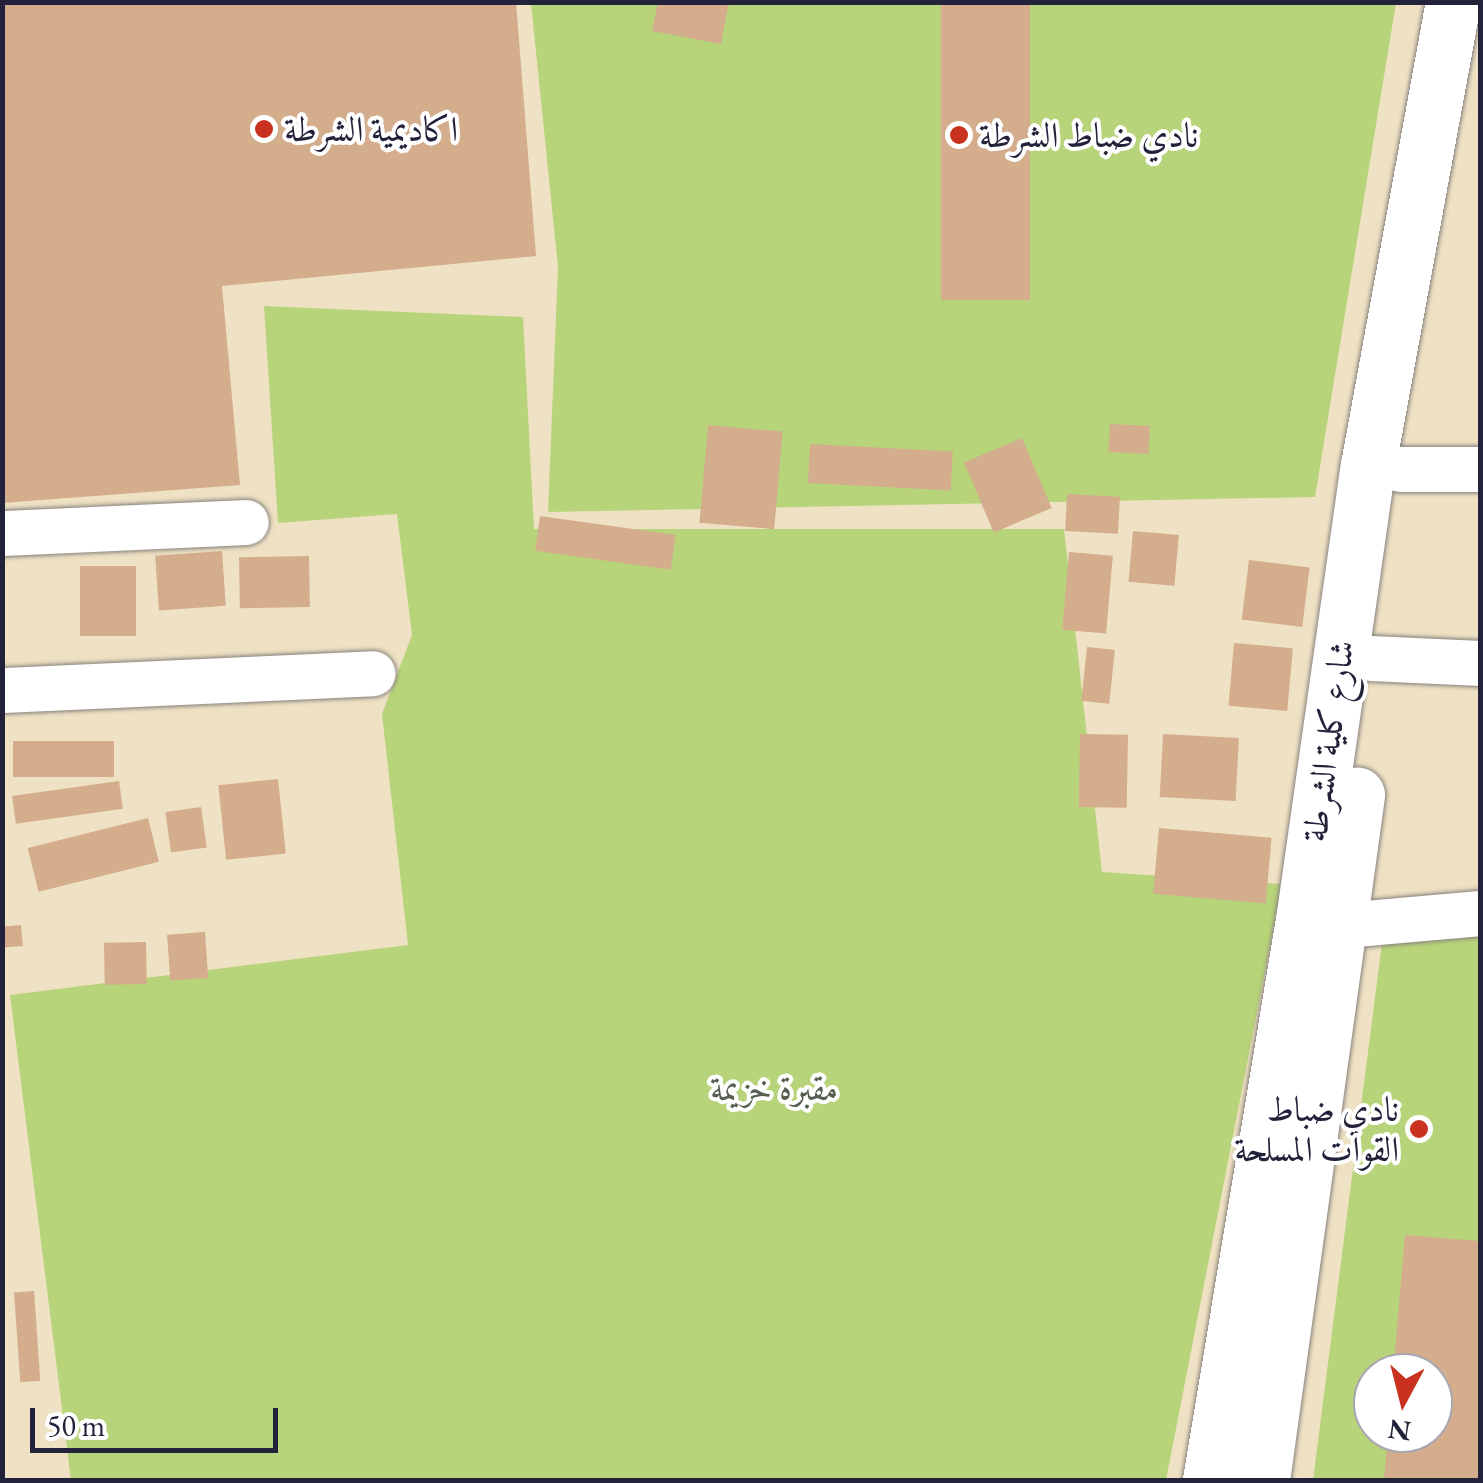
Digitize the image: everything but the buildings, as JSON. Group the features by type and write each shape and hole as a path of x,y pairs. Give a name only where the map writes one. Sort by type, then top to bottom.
{"main road":[{"name":"شارع كلية الشرطة","path":"1210,1480 1303,920 1368,465 1453,2"},
{"name":"شارع كلية الشرطة","path":"1273,1464 1343,925 1371,658 1400,469 1480,27"},
{"path":"1188,1480 1218,1419"}],"street":[{"path":"1400,469 1480,469"},
{"path":"2,534 246,522"},
{"path":"1371,658 1480,663"},
{"path":"2,690 373,673"},
{"path":"1343,925 1480,913"}],"green space":[{"name":"نادي ضباط الشرطة","path":"531,3 1396,3 1315,497 548,512 558,267"},
{"name":"مقبرة خزيمة","path":"264,306 523,317 534,529 1064,529 1102,872 1282,884 1166,1480 71,1480 10,995 408,945 382,714 412,635 397,514 278,523"},
{"name":"نادي ضباط القوات المسلحة","path":"1480,937 1480,1480 1313,1480 1382,943"}],"place":[{"name":"اكاديمية الشرطة","path":"264,129"},
{"name":"نادي ضباط الشرطة","path":"959,135"},
{"name":"نادي ضباط القوات المسلحة","path":"1419,1129"}]}
